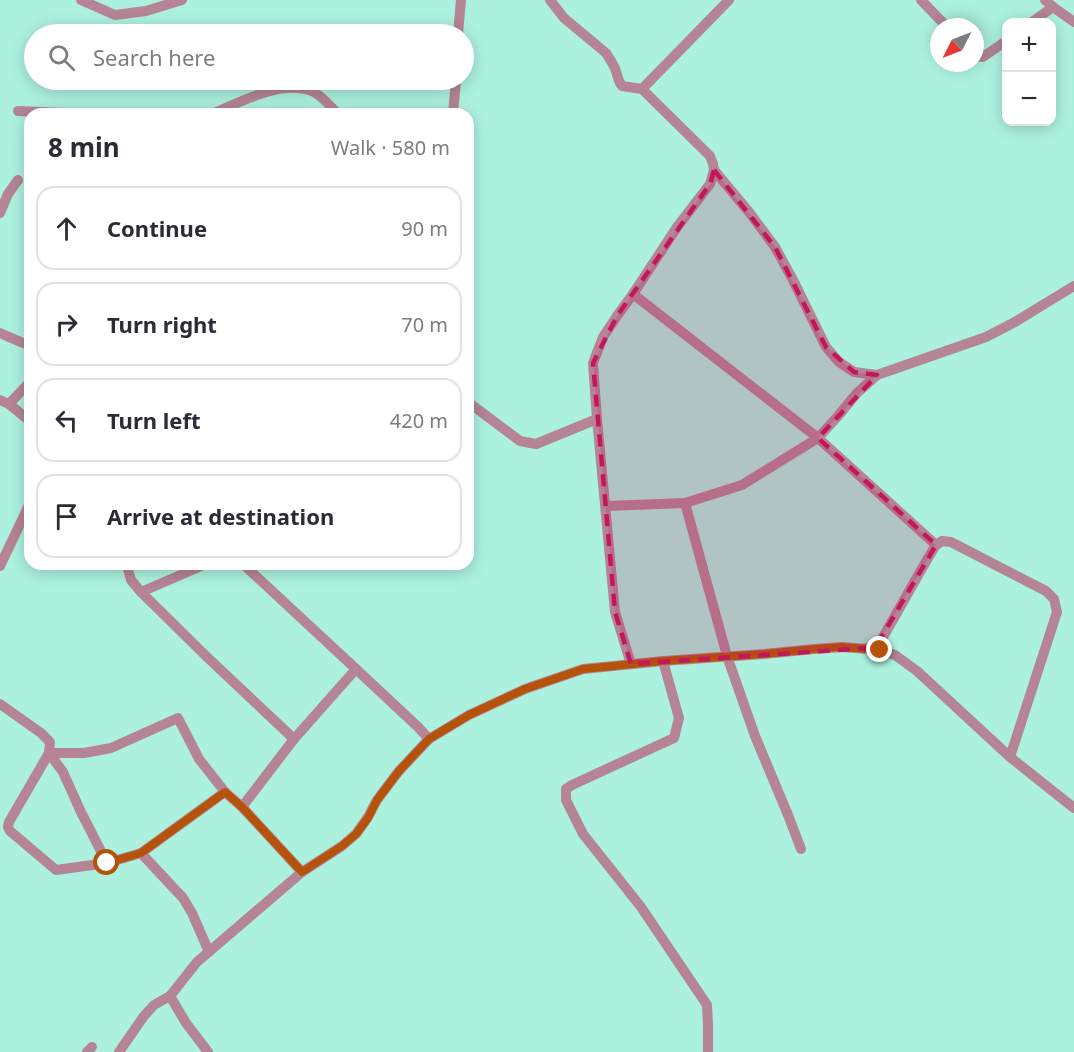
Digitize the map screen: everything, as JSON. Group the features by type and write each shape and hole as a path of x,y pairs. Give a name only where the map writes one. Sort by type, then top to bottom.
{"street":[{"path":"81,0 115,15 147,11 182,0"},
{"path":"460,24 461,0"},
{"path":"550,0 564,18 606,53 620,84 642,89 710,156 714,170 710,184 677,227 603,337 593,363 615,612 632,664"},
{"path":"642,89 729,0"},
{"path":"921,0 938,18"},
{"path":"1036,18 1049,4 1074,22"},
{"path":"984,56 1002,44"},
{"path":"227,108 272,90"},
{"path":"306,90 322,98 332,108"},
{"path":"454,108 455,90"},
{"path":"18,111 24,111"},
{"path":"714,170 775,247 826,347 839,362 854,372 877,375"},
{"path":"0,213 8,194 18,180"},
{"path":"606,506 685,503 742,485 818,438 857,393 877,375 986,337 1074,286"},
{"path":"633,294 818,438 936,545"},
{"path":"0,333 24,343"},
{"path":"24,387 4,402 24,417"},
{"path":"474,406 520,441 536,444 597,419"},
{"path":"685,503 727,656 755,736 801,849"},
{"path":"0,566 24,516"},
{"path":"867,648 882,639 936,545 942,541 951,542 1046,591 1054,599 1057,612 1010,757"},
{"path":"128,570 131,580 141,592 294,739"},
{"path":"141,592 192,570"},
{"path":"249,570 429,739"},
{"path":"118,1052 144,1016 154,1005 170,996 197,962 302,872 356,834 368,818 377,800 399,771 429,739 469,715 525,689 583,669 842,647 880,650 895,655 917,671 1010,757 1074,808"},
{"path":"663,661 679,718 674,738 572,785 566,789 566,800 583,834 641,907 707,1005 708,1052"},
{"path":"242,807 294,739 356,669"},
{"path":"0,704 50,742 49,753 8,827 56,870 107,863 141,853 225,792"},
{"path":"49,753 84,753 111,747 178,718 199,759 225,792 242,807 302,872"},
{"path":"49,753 63,772 107,863"},
{"path":"141,853 183,898 209,952"},
{"path":"170,996 207,1052"}],"highlighted area":[{"path":"714,170 775,247 826,347 854,372 877,375 818,438 936,545 878,643 867,648 631,664 615,612 593,363 617,316 710,184"}],"route":[{"path":"107,863 141,853 225,792 242,807 302,872 356,834 368,818 377,800 399,771 429,739 469,715 525,689 583,669 842,647 880,650"}]}
